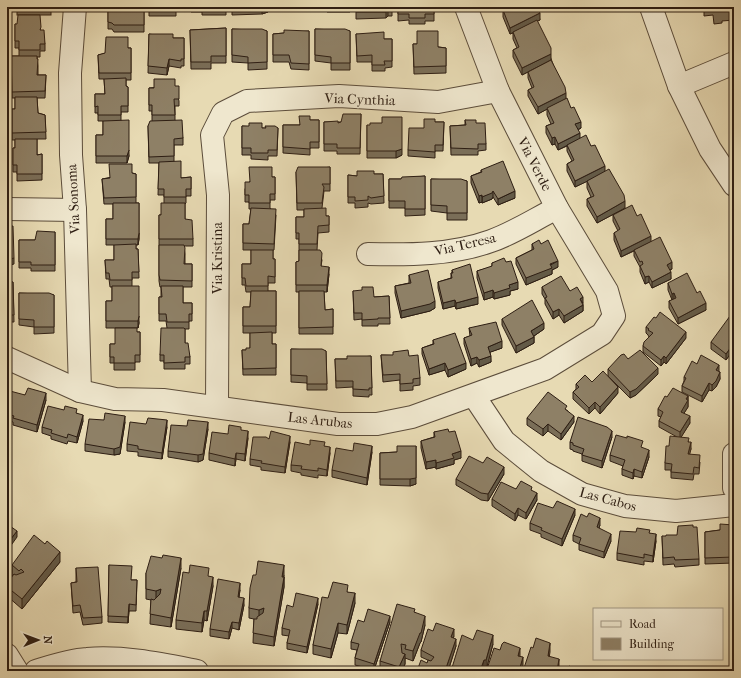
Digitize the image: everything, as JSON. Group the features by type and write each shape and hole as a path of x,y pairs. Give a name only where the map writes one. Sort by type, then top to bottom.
{"street":[{"name":"Via Sonoma","path":"75,7 70,73 71,155 75,210 80,391"},
{"name":"Via Verde","path":"466,7 498,91 557,208 607,291 614,316"},
{"path":"651,7 679,86 710,149 734,185"},
{"path":"679,86 734,63"},
{"name":"Via Cynthia","path":"223,113 247,101 339,96 438,102 498,91"},
{"name":"Via Kristina","path":"217,407 218,195 212,135 223,113"},
{"name":"Via Teresa","path":"368,254 411,255 450,251 491,241 557,208"},
{"path":"7,209 75,210"},
{"name":"Las Arubas","path":"7,358 80,391 115,399 163,400 338,424 377,424 412,417 474,396 545,369 602,334 614,316"},
{"name":"Las Cabos","path":"474,396 504,441 541,471 582,494 625,506 676,511 734,505"},
{"path":"734,454 734,488"},
{"path":"7,656 16,671"},
{"path":"36,671 63,663 101,659 150,662 197,671"}],"building":[{"path":"51,7 51,8 17,8"},
{"path":"108,7 144,7 144,25 114,25 108,22"},
{"path":"149,7 176,7 176,10 149,10"},
{"path":"202,7 226,7 226,9 202,9"},
{"path":"232,7 264,7 232,8"},
{"path":"356,7 392,7 392,9 388,9 386,12 356,12"},
{"path":"398,7 434,7 434,14 425,14 425,18 409,18 409,14 398,14"},
{"path":"507,7 537,7 540,13 510,28 503,10"},
{"path":"714,7 734,7 734,8 714,11"},
{"path":"18,15 40,15 40,30 44,30 45,44 40,44 40,50 19,50 19,41 15,41 15,24 17,24"},
{"path":"537,20 551,48 551,54 522,68 513,50 519,47 513,32"},
{"path":"226,28 226,56 211,56 211,62 191,62 190,30"},
{"path":"232,29 262,29 267,31 267,62 248,63 248,57 232,55"},
{"path":"315,29 345,29 350,31 350,63 331,63 331,57 315,55"},
{"path":"284,30 309,31 309,64 291,63 289,55 273,55 273,34 284,33"},
{"path":"417,31 438,31 438,47 446,48 446,66 414,67 413,44 417,44"},
{"path":"384,32 384,39 392,39 392,61 384,61 385,65 372,65 372,55 357,56 356,34"},
{"path":"149,34 173,34 173,38 184,38 184,59 181,59 181,61 169,59 167,68 148,66"},
{"path":"106,37 128,37 128,48 131,48 131,73 99,73 98,55 105,53"},
{"path":"11,56 37,56 37,75 46,75 45,91 12,92"},
{"path":"551,60 565,87 566,93 538,107 528,90 534,87 528,72"},
{"path":"126,78 126,86 128,87 128,106 121,106 121,115 98,115 98,106 95,107 95,94 105,94 104,79"},
{"path":"154,79 175,79 175,86 179,86 179,99 174,99 175,115 152,115 152,105 149,105 149,88 154,88"},
{"path":"15,97 37,97 38,113 45,115 46,132 12,133 12,109 15,109"},
{"path":"567,98 571,108 574,107 581,122 575,124 580,133 558,144 555,137 552,138 546,126 554,123 547,108"},
{"path":"343,114 361,114 360,148 337,148 337,144 324,144 324,122 341,122"},
{"path":"299,116 310,116 310,120 319,120 319,142 310,142 310,149 283,147 283,125 300,125"},
{"path":"382,117 402,117 402,149 396,151 367,151 367,125 370,125 370,123 382,123"},
{"path":"424,119 435,119 435,122 444,122 443,145 435,145 435,152 408,150 409,128 424,128"},
{"path":"129,120 129,150 127,156 96,156 96,135 103,135 103,121"},
{"path":"182,120 183,138 174,139 174,156 149,157 148,126 150,121"},
{"path":"465,120 476,120 476,123 485,123 486,144 478,144 478,149 451,148 450,126 466,125"},
{"path":"249,123 262,123 262,128 266,128 265,126 275,126 278,128 277,150 268,150 268,153 251,153 251,148 242,148 242,126 249,126"},
{"path":"586,135 591,146 595,145 605,166 575,181 567,164 574,160 567,145"},
{"path":"15,139 37,139 37,155 42,154 42,174 17,174 17,165 13,165 13,148 15,148"},
{"path":"181,161 181,178 191,177 191,189 186,189 186,197 164,197 164,189 158,189 159,162"},
{"path":"503,161 515,191 498,199 493,191 492,193 482,197 482,195 479,196 471,176"},
{"path":"109,164 132,164 132,173 136,174 136,197 104,198 102,179 110,178"},
{"path":"249,167 272,167 272,177 275,177 275,194 270,194 270,203 249,203 249,195 245,195 245,182 250,182"},
{"path":"298,167 330,167 330,184 322,184 324,187 322,203 297,203 296,172"},
{"path":"609,169 624,195 625,201 597,217 587,199 594,196 587,181"},
{"path":"357,171 374,171 374,174 383,174 384,196 371,198 368,196 368,200 355,201 355,197 348,197 348,175 357,176"},
{"path":"425,176 425,209 405,209 405,201 389,201 389,179"},
{"path":"431,179 461,179 467,181 467,213 447,213 447,206 431,205"},
{"path":"113,203 139,203 138,239 106,239 106,219 113,219"},
{"path":"161,203 185,203 185,219 192,220 193,239 159,239 159,215 161,215"},
{"path":"632,205 637,216 641,214 651,236 621,251 614,233 620,229 613,215"},
{"path":"251,208 276,209 274,244 243,243 243,224 249,224"},
{"path":"326,208 326,216 329,216 329,225 318,226 317,244 299,244 299,233 296,233 296,217 304,217 304,209"},
{"path":"7,226 13,226 14,258 7,260"},
{"path":"37,231 55,232 55,265 31,265 31,262 19,262 19,240 35,240"},
{"path":"660,237 672,262 667,265 671,272 652,282 649,276 645,277 640,266 643,264 642,261 640,262 634,250"},
{"path":"539,240 541,244 548,240 558,261 550,264 552,268 526,278 516,258 534,249 532,244"},
{"path":"136,244 136,249 138,249 139,272 132,272 132,280 110,280 109,273 106,273 105,260 114,260 114,245"},
{"path":"159,245 184,245 184,264 192,264 192,281 160,280"},
{"path":"251,250 273,250 273,259 275,259 275,277 268,276 268,286 246,286 245,278 242,278 242,264 251,264"},
{"path":"299,250 320,250 322,253 321,266 329,267 327,285 296,285 296,262 299,261"},
{"path":"504,258 506,262 511,261 518,282 509,285 510,288 494,293 493,290 484,293 477,271 492,266 492,263"},
{"path":"470,264 478,297 456,303 455,300 443,303 438,282 452,278 452,270"},
{"path":"428,270 435,301 430,304 401,311 395,286 411,283 409,275"},
{"path":"687,273 697,293 700,291 706,303 678,318 669,301 676,298 674,293 672,294 668,283"},
{"path":"561,276 570,291 577,287 583,297 580,299 583,305 564,316 559,309 553,312 545,298 547,297 542,287"},
{"path":"7,282 13,282 14,315 7,315"},
{"path":"112,286 139,286 138,321 106,321 106,301 112,301"},
{"path":"161,286 183,286 183,303 192,303 192,314 189,314 189,322 167,322 166,314 159,314 159,297 162,297"},
{"path":"362,287 373,287 374,297 389,296 390,318 362,320 362,313 354,313 353,291 362,290"},
{"path":"251,291 276,291 276,326 243,326 243,307 250,307"},
{"path":"299,291 324,291 325,310 333,309 333,327 299,328"},
{"path":"19,293 49,293 54,295 54,327 34,327 34,320 19,319"},
{"path":"532,300 544,323 531,331 534,337 516,346 502,319"},
{"path":"660,312 686,332 666,358 664,356 661,360 643,346 644,342 653,333 646,327"},
{"path":"730,316 734,319 734,349 731,347 726,354 711,342"},
{"path":"496,322 502,341 488,347 491,356 479,360 477,357 471,359 464,338 472,335 469,328"},
{"path":"115,328 137,328 137,332 140,332 140,355 135,355 135,363 114,363 114,357 110,357 110,344 115,344"},
{"path":"161,328 185,329 185,343 188,343 190,357 185,357 185,362 164,363 164,355 160,355"},
{"path":"272,332 272,344 276,344 276,368 243,369 242,350 250,348 250,333"},
{"path":"455,333 466,363 448,370 445,363 429,369 422,348 434,344 433,340"},
{"path":"291,349 322,349 326,351 327,384 307,384 307,376 291,375"},
{"path":"408,350 409,356 418,355 420,378 413,379 413,383 400,384 400,374 383,375 381,355 393,355 393,352"},
{"path":"640,350 658,368 636,389 630,392 608,369 621,355 624,354 628,359"},
{"path":"701,355 719,365 716,370 720,372 716,381 712,385 709,383 702,396 682,386 686,378 684,377 692,361 697,364"},
{"path":"347,356 371,356 372,388 369,388 369,390 353,389 353,381 336,381 335,359 347,359"},
{"path":"603,371 618,387 600,407 595,402 589,408 573,392 579,387 576,384 585,375 592,382"},
{"path":"28,388 46,393 37,425 13,418 14,416 7,414 7,400 10,391 25,395"},
{"path":"673,388 688,396 686,399 688,400 681,412 690,416 680,432 659,421 663,412 658,409 665,396 667,397"},
{"path":"548,392 567,406 565,409 574,416 561,434 548,424 543,429 527,418"},
{"path":"48,406 64,410 65,406 77,409 76,413 83,415 77,437 68,434 67,438 51,433 52,430 42,427"},
{"path":"105,413 125,416 120,447 114,449 85,444 89,419 104,420"},
{"path":"578,417 607,427 612,431 602,461 582,455 584,449 573,445 573,443 570,442"},
{"path":"148,418 167,420 162,453 138,449 138,446 127,444 130,422 146,424"},
{"path":"188,420 208,422 203,454 198,455 168,451 171,425 187,426"},
{"path":"229,425 241,427 241,430 248,431 245,454 236,453 235,459 209,453 212,432 228,434"},
{"path":"448,429 449,432 455,431 461,451 452,454 454,458 436,463 436,460 426,462 421,441 435,437 434,432"},
{"path":"271,431 290,436 285,467 261,463 262,461 250,459 253,437 266,437 269,439"},
{"path":"616,435 627,438 627,436 643,441 641,447 649,450 642,472 634,469 633,473 622,469 625,460 610,455"},
{"path":"670,436 689,438 688,442 691,442 688,454 700,455 699,468 694,467 693,474 671,472 672,464 665,463 666,446 669,446"},
{"path":"310,440 325,442 324,446 330,447 327,470 318,468 318,471 301,469 302,466 291,465 295,442 310,445"},
{"path":"354,443 372,446 367,478 332,470 336,448 353,451"},
{"path":"397,446 416,446 416,478 380,479 380,453 397,452"},
{"path":"469,456 483,463 487,457 504,467 488,494 481,493 456,479"},
{"path":"521,481 532,487 531,490 537,493 526,513 518,508 515,514 492,499 501,482 516,489"},
{"path":"557,501 575,509 562,539 541,530 542,528 530,523 538,503 553,508"},
{"path":"589,513 600,518 597,527 611,534 604,552 579,544 581,538 573,535 581,514 587,517"},
{"path":"7,524 17,531 7,544"},
{"path":"720,524 734,525 734,557 705,558 705,532 720,530"},
{"path":"693,525 693,527 697,527 699,559 675,560 674,557 663,558 662,536 677,535 678,526"},
{"path":"637,528 650,530 649,533 656,534 653,556 644,554 644,558 617,553 620,531 636,532"},
{"path":"34,535 45,544 47,541 60,552 22,599 7,587 7,583 14,574 16,575 24,572 21,569 19,571 12,565"},
{"path":"163,555 181,558 171,618 150,614 151,599 154,600 160,594 161,589 156,591 146,589 146,573 151,556 162,558"},
{"path":"258,561 284,565 282,577 284,577 274,637 253,633 254,619 257,619 257,617 263,613 264,608 259,610 249,608 250,588 253,575 256,575"},
{"path":"109,565 132,566 131,580 137,580 136,605 129,604 128,617 108,616"},
{"path":"190,565 209,568 208,576 213,577 207,611 204,611 202,623 176,620 183,572 189,573"},
{"path":"98,567 102,617 83,618 80,605 73,606 71,583 77,582 76,568"},
{"path":"218,579 240,583 238,597 244,598 239,623 232,622 229,632 210,629"},
{"path":"333,582 348,585 347,592 355,593 347,625 338,623 331,649 313,645 322,597 328,598"},
{"path":"296,593 318,598 307,647 287,643 290,630 282,628 287,605 293,607"},
{"path":"397,604 415,609 414,612 425,616 421,633 413,651 405,649 406,645 401,644 402,653 405,654 399,667 380,661"},
{"path":"368,609 390,616 374,664 355,658 359,644 351,642 358,620 364,622"},
{"path":"436,623 454,629 451,637 456,639 445,671 417,671 421,660 427,663 428,660 431,661 434,657 421,650 428,629 433,631"},
{"path":"477,630 493,635 486,660 484,660 480,671 451,671 462,635 473,640"},
{"path":"536,638 550,643 548,656 559,659 557,671 523,671 531,647 533,648"},
{"path":"504,642 520,648 518,656 523,657 519,671 492,671 487,669 494,648 500,650"},
{"path":"569,666 584,671 567,671"}]}
